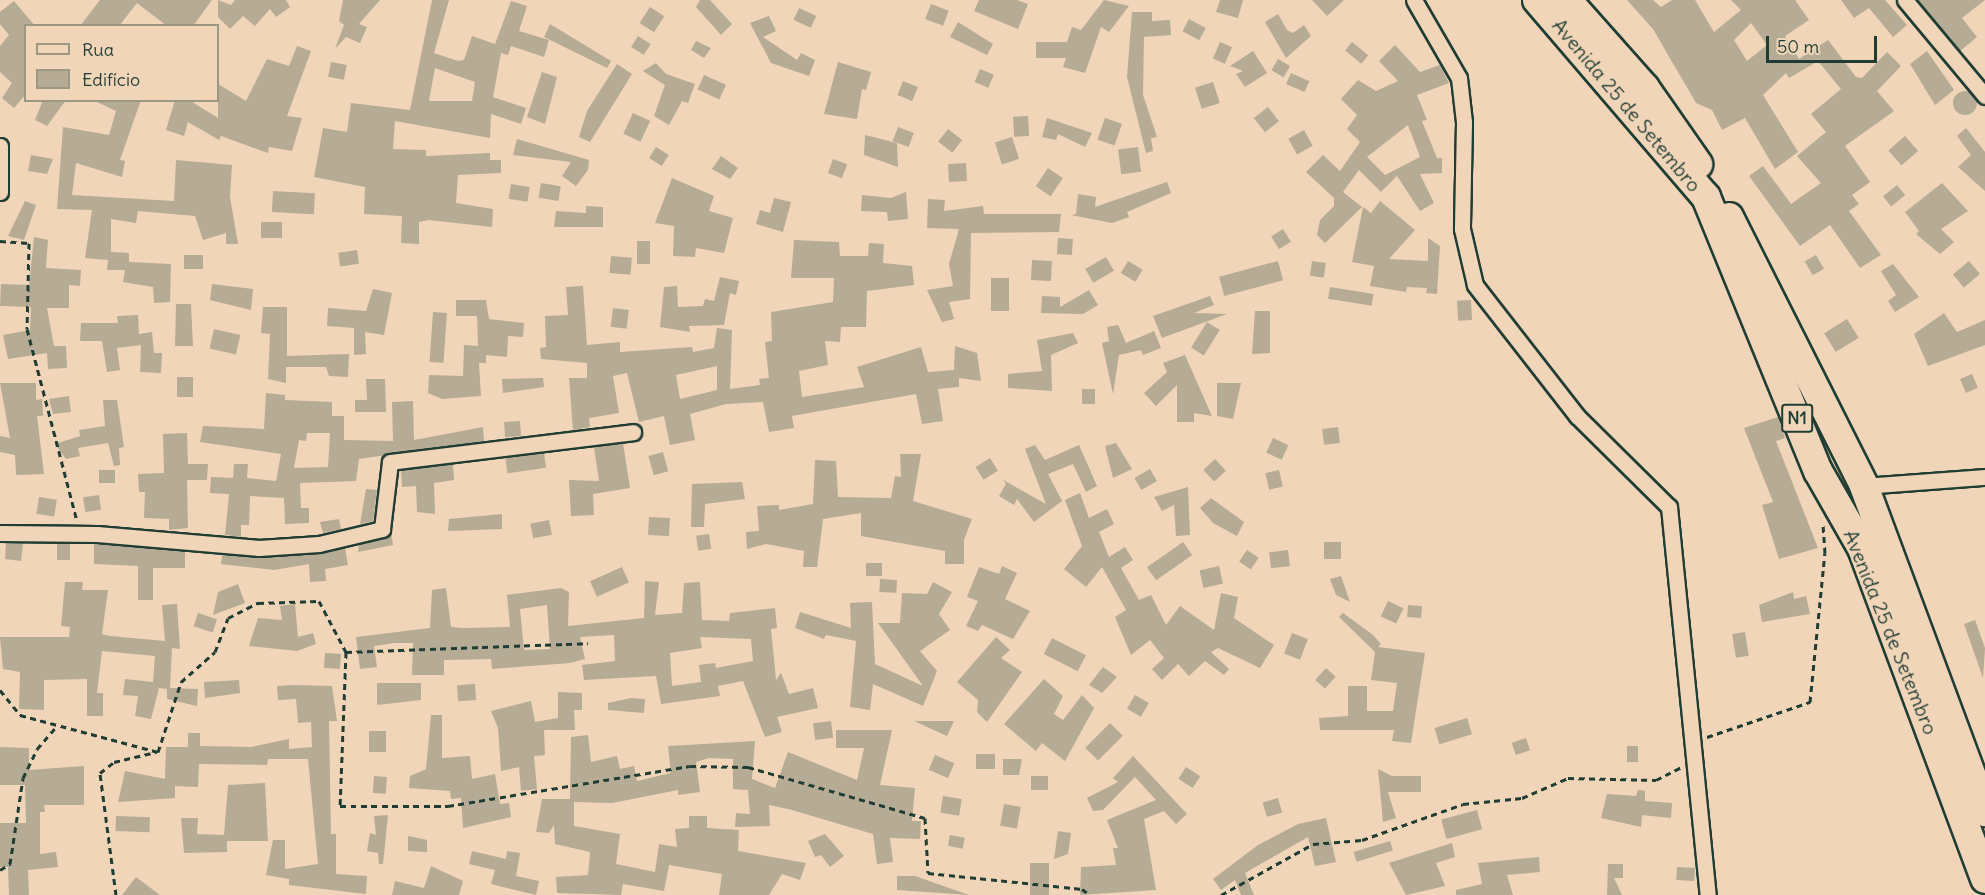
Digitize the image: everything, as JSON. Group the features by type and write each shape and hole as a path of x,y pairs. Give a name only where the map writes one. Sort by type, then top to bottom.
{"highway":[{"name":"Avenida 25 de Setembro","path":"1537,0 1706,197 1818,471 1862,548 1985,879"},
{"name":"Avenida 25 de Setembro","path":"1567,0 1645,88 1694,156 1751,254 1864,486 1985,812"}],"street":[{"path":"1414,0 1459,78 1464,122 1462,228 1475,285 1577,416 1669,507 1708,895"},
{"path":"1905,0 1985,96"},
{"path":"0,146 0,192"},
{"path":"0,533 80,534 192,545 319,544 382,529 390,462 633,432"},
{"path":"1864,486 1985,477"}],"path":[{"path":"0,241 29,243 27,329 80,534"},
{"path":"1695,743 1809,702 1825,553 1822,518"},
{"path":"158,752 181,682 215,652 228,618 258,603 319,601 346,652 340,806 448,806 690,766 748,767 925,818 928,873 1082,889 1090,895"},
{"path":"346,652 588,643"},
{"path":"0,690 20,715 158,752"},
{"path":"0,870 10,864 23,778 37,749 57,726"},
{"path":"116,895 100,773 114,762 158,752"},
{"path":"1221,895 1313,844 1362,840 1463,804 1522,798 1568,778 1656,780 1683,767 1680,759"}],"building":[{"path":"100,0 212,0 194,24 164,24 137,3 121,24 82,24"},
{"path":"218,0 231,5 235,0 286,0 290,7 276,17 270,9 255,26 243,16 230,29 218,17"},
{"path":"343,0 380,0 359,24 367,27 360,43 346,37 335,49 344,25 339,21"},
{"path":"432,0 449,0 434,53 458,61 464,60 472,36 495,44 511,1 527,6 519,31 549,40 544,57 511,46 508,55 501,53 493,97 526,108 521,124 491,114 490,138 395,121 393,149 426,150 426,156 490,153 490,160 501,160 501,173 458,175 456,203 493,209 492,227 429,220 419,222 419,244 401,243 402,216 364,214 365,187 314,177 323,128 347,132 351,103 410,110","holes":["435,68 475,82 472,101 429,101"]},
{"path":"700,0 710,0 732,24 721,35 696,7"},
{"path":"979,0 1017,0 1028,4 1018,29 974,11"},
{"path":"1104,0 1129,6 1109,32 1101,27 1085,73 1063,67 1066,58 1036,58 1036,42 1067,42 1072,27 1081,30"},
{"path":"1220,0 1243,0 1238,18 1216,12"},
{"path":"1312,0 1344,0 1327,16"},
{"path":"1627,0 1653,0 1661,7 1672,0 1695,0 1714,32 1741,10 1731,0 1795,0 1809,20 1785,36 1799,59 1828,40 1856,77 1862,78 1887,52 1901,66 1877,91 1894,111 1845,146 1870,182 1852,195 1859,204 1849,211 1881,255 1860,268 1830,225 1800,246 1749,176 1763,166 1791,204 1821,183 1797,156 1826,132 1811,114 1841,89 1818,61 1789,78 1786,73 1763,95 1798,152 1775,169 1745,118 1722,130 1712,110 1696,103 1653,29","holes":["1751,23 1767,45 1747,61 1734,40"]},
{"path":"1841,0 1885,0 1907,25 1893,37 1869,8 1854,18"},
{"path":"1918,0 1985,0 1962,18 1977,37 1960,51"},
{"path":"14,1 33,24 24,24 24,96 14,108 2,98 12,83 0,72 0,46 9,35 0,24 0,12"},
{"path":"931,4 949,11 943,26 925,19"},
{"path":"650,7 664,16 654,32 640,23"},
{"path":"799,8 816,16 811,28 794,20"},
{"path":"1132,12 1152,12 1152,21 1170,20 1171,35 1144,37 1143,95 1157,137 1151,138 1153,151 1146,153 1127,77"},
{"path":"1278,14 1287,30 1293,33 1304,25 1311,36 1286,58 1265,22"},
{"path":"769,16 776,31 763,37 797,60 801,53 815,60 809,76 771,63 750,23"},
{"path":"1189,19 1206,28 1199,40 1182,31"},
{"path":"958,22 993,44 987,55 950,37"},
{"path":"550,24 611,61 607,68 544,37"},
{"path":"638,36 651,44 644,55 631,47"},
{"path":"696,41 711,48 704,58 691,50"},
{"path":"1220,42 1232,47 1225,64 1213,59"},
{"path":"1352,42 1368,55 1361,64 1345,51"},
{"path":"1395,45 1420,72 1440,65 1449,83 1417,95 1427,120 1422,121 1437,158 1442,158 1442,173 1420,174 1434,203 1420,211 1397,176 1381,192 1359,170 1343,192 1362,207 1325,243 1317,235 1320,220 1334,206 1334,198 1306,172 1323,155 1340,171 1360,142 1347,129 1357,115 1341,99 1358,80 1376,91 1398,81 1379,61","holes":["1408,125 1420,157 1385,175 1367,157"]},
{"path":"297,46 311,51 287,116 302,118 292,151 269,147 268,153 221,136 219,140 188,122 184,136 166,130 174,102 192,102 218,118 219,85 246,101 267,59 289,66"},
{"path":"1253,51 1267,73 1245,87 1236,74 1243,71 1230,66"},
{"path":"1927,51 1954,90 1935,105 1910,64"},
{"path":"1278,59 1290,66 1284,77 1272,70"},
{"path":"331,62 347,65 344,80 328,77"},
{"path":"838,62 871,72 866,90 862,89 857,119 824,114"},
{"path":"656,63 666,74 695,84 688,103 682,101 669,125 654,116 665,85 643,71"},
{"path":"617,64 632,74 590,142 579,137 587,111"},
{"path":"980,69 994,75 988,88 975,82"},
{"path":"542,72 557,77 545,124 527,117"},
{"path":"1291,73 1309,81 1304,92 1286,84"},
{"path":"704,75 726,85 719,99 697,90"},
{"path":"903,81 918,87 912,101 897,95"},
{"path":"1213,82 1220,103 1202,109 1195,88"},
{"path":"1965,91 1970,92 1976,98 1976,108 1970,114 1965,115 1960,114 1954,108 1953,103 1954,98 1960,92"},
{"path":"42,102 65,102 47,126 35,120"},
{"path":"97,102 140,102 120,160 125,161 122,177 76,163 72,195 174,201 176,160 232,165 230,197 238,244 226,244 226,233 203,240 195,216 138,211 136,223 111,219 111,252 129,253 129,262 171,264 170,302 154,303 153,287 123,282 125,270 107,270 108,260 85,258 92,210 57,209 63,127 109,135 116,111"},
{"path":"1268,107 1279,121 1265,132 1254,118"},
{"path":"633,113 650,121 640,142 623,134"},
{"path":"1028,116 1029,136 1014,137 1013,117"},
{"path":"1047,118 1092,133 1085,147 1058,134 1056,140 1042,137"},
{"path":"1105,118 1122,124 1115,146 1098,140"},
{"path":"898,127 914,133 908,147 893,141"},
{"path":"1966,128 1985,152 1985,191 1958,167 1971,155 1957,136"},
{"path":"948,129 962,140 952,153 938,142"},
{"path":"1304,130 1313,146 1297,154 1288,139"},
{"path":"865,135 897,143 898,167 864,155"},
{"path":"1905,136 1918,151 1902,166 1888,150"},
{"path":"1012,137 1019,159 1002,164 995,143"},
{"path":"517,139 589,160 588,170 576,186 562,176 571,162 513,155"},
{"path":"656,147 669,155 662,166 649,158"},
{"path":"1138,147 1141,172 1121,174 1118,149"},
{"path":"31,155 53,159 47,174 28,171"},
{"path":"721,156 738,168 730,179 712,169"},
{"path":"833,159 847,164 842,178 828,173"},
{"path":"966,163 967,181 949,182 948,164"},
{"path":"1048,168 1063,178 1051,196 1036,186"},
{"path":"672,178 714,196 709,211 733,218 724,253 696,248 695,257 673,256 674,226 655,223"},
{"path":"1167,182 1171,193 1127,212 1129,217 1112,223 1071,215 1076,214 1078,194 1096,197 1095,207"},
{"path":"541,183 561,186 558,201 539,198"},
{"path":"1942,183 1968,211 1941,229 1954,242 1940,254 1916,234 1919,231 1905,212"},
{"path":"511,184 530,187 527,202 509,199"},
{"path":"1897,185 1905,195 1891,206 1883,196"},
{"path":"273,191 315,193 314,214 272,212"},
{"path":"906,192 908,219 888,221 887,212 861,211 862,195 891,198"},
{"path":"774,198 791,202 783,232 756,224 760,210 770,213"},
{"path":"928,199 945,200 944,211 983,206 984,214 1061,214 1059,232 971,233 970,299 949,302 954,319 942,322 927,290 953,286 949,264 959,229 927,228"},
{"path":"25,201 36,205 24,240 8,236"},
{"path":"1380,201 1415,230 1389,259 1428,261 1428,238 1440,246 1437,294 1426,293 1427,288 1407,287 1406,292 1370,286 1374,266 1352,262 1363,207 1371,213"},
{"path":"586,206 603,207 603,227 554,227 556,211 586,213"},
{"path":"261,222 282,222 282,238 261,238"},
{"path":"1283,229 1291,242 1279,249 1271,236"},
{"path":"34,237 48,240 46,268 81,270 80,286 69,285 69,308 47,308 54,346 66,346 67,368 48,369 47,353 8,359 3,335 30,330 31,307 0,306 1,284 29,285"},
{"path":"1058,238 1073,239 1072,255 1057,254"},
{"path":"794,240 839,242 840,256 868,256 869,243 884,244 883,263 912,266 914,285 867,291 866,327 841,327 840,342 825,341 828,365 799,371 802,397 864,387 857,367 921,347 928,372 954,370 955,346 977,353 981,381 959,378 959,387 938,389 943,421 922,424 916,394 792,416 794,428 769,432 763,402 726,404 690,414 695,440 670,445 664,416 639,422 627,373 613,376 619,413 589,418 590,427 573,430 569,378 587,378 587,363 541,359 540,348 546,347 545,316 568,315 566,287 583,286 587,345 620,342 620,352 692,347 693,352 714,348 717,328 732,330 730,389 760,385 759,379 769,378 765,342 772,341 771,312 833,302 834,278 791,278","holes":["717,366 717,390 680,399 676,375"]},
{"path":"637,241 650,241 650,264 637,264"},
{"path":"357,250 359,264 340,267 338,253"},
{"path":"184,255 203,255 203,269 184,269"},
{"path":"1816,255 1824,269 1813,275 1805,262"},
{"path":"611,256 632,258 630,275 610,273"},
{"path":"1106,257 1114,271 1093,283 1085,269"},
{"path":"1032,260 1052,261 1051,281 1031,280"},
{"path":"1128,261 1143,270 1135,282 1121,273"},
{"path":"1278,261 1283,280 1224,296 1219,277"},
{"path":"1312,261 1326,263 1324,278 1310,276"},
{"path":"1969,261 1980,274 1964,288 1953,274"},
{"path":"1893,264 1919,297 1895,312 1888,301 1896,295 1881,271"},
{"path":"720,277 739,281 736,295 730,293 724,325 689,326 690,332 660,327 664,287 677,286 678,307 703,306 705,299 714,301"},
{"path":"991,278 1009,278 1009,311 991,311"},
{"path":"212,284 253,289 251,310 210,300"},
{"path":"1330,287 1373,294 1372,306 1328,299"},
{"path":"373,289 392,293 384,335 365,332 366,354 354,355 354,328 327,326 328,308 366,311"},
{"path":"1089,290 1098,305 1083,314 1041,313 1042,296 1060,297 1060,307"},
{"path":"1210,296 1214,305 1194,313 1227,314 1162,338 1153,316"},
{"path":"456,300 486,300 489,319 524,323 523,337 508,336 507,357 486,355 486,363 479,363 481,396 442,399 428,393 429,375 463,376 464,345 478,346 477,316 456,316"},
{"path":"1471,300 1472,320 1458,321 1457,301"},
{"path":"176,304 191,304 193,346 175,346"},
{"path":"263,307 287,307 287,356 349,354 348,377 329,376 326,367 286,367 286,383 268,379 270,334 261,333"},
{"path":"613,308 629,310 627,329 611,327"},
{"path":"1255,311 1270,311 1270,353 1252,354"},
{"path":"433,312 447,313 443,363 430,362"},
{"path":"1944,313 1957,332 1985,320 1985,345 1928,366 1914,334"},
{"path":"138,315 139,334 152,332 154,353 162,353 161,373 140,372 141,345 117,348 120,370 107,372 102,341 80,341 81,323 118,323 117,316"},
{"path":"1847,319 1859,338 1836,352 1824,333"},
{"path":"1207,322 1220,330 1204,355 1191,347"},
{"path":"1118,325 1126,343 1154,331 1161,348 1143,355 1141,350 1119,355 1113,394 1102,343 1109,341 1107,327"},
{"path":"214,329 240,335 236,355 210,348"},
{"path":"1073,333 1078,343 1051,355 1052,391 1008,388 1008,374 1042,371 1037,340"},
{"path":"1185,355 1212,416 1194,413 1194,422 1177,422 1177,385 1156,406 1144,393 1167,372 1163,363"},
{"path":"1972,374 1978,388 1966,393 1960,379"},
{"path":"177,377 193,377 193,397 177,397"},
{"path":"543,378 544,387 503,393 502,379"},
{"path":"366,379 385,379 386,412 355,412 355,400 367,400"},
{"path":"0,383 36,383 36,400 42,399 43,416 37,416 44,474 16,475 15,455 0,452 0,436 10,438"},
{"path":"1217,383 1241,383 1233,419 1217,416"},
{"path":"1082,389 1095,389 1095,404 1082,404"},
{"path":"266,393 285,395 285,400 332,402 332,416 344,416 344,440 393,441 392,402 413,401 414,440 483,427 484,441 359,459 356,481 300,483 301,508 309,508 309,523 285,524 284,498 250,496 249,525 241,525 241,537 225,535 229,494 210,493 211,477 233,478 234,464 248,464 247,478 276,481 281,454 200,442 203,426 264,429","holes":["307,433 330,433 328,467 294,468 299,440 306,441"]},
{"path":"69,396 71,412 53,414 49,399"},
{"path":"103,400 117,400 124,447 119,448 120,465 114,466 108,443 78,448 80,456 66,459 55,444 80,436 79,430 105,426"},
{"path":"1778,417 1785,438 1776,441 1818,548 1779,559 1762,505 1773,502 1744,428"},
{"path":"520,421 521,436 505,437 504,422"},
{"path":"1338,427 1340,443 1324,445 1322,429"},
{"path":"187,433 188,464 208,464 207,480 187,480 188,528 169,530 169,519 144,518 145,492 139,492 138,474 164,473 163,434"},
{"path":"1273,438 1288,445 1282,460 1266,453"},
{"path":"623,443 630,488 593,494 594,515 571,516 569,480 599,481 594,447"},
{"path":"1116,443 1132,469 1113,478 1105,446"},
{"path":"1035,445 1045,460 1079,445 1097,486 1086,492 1073,464 1048,474 1062,501 1034,522 1017,499 1014,505 999,496 1006,484 1003,480 1046,504 1025,449"},
{"path":"663,452 668,471 654,475 649,456"},
{"path":"544,453 546,468 507,473 505,458"},
{"path":"900,454 921,454 913,501 972,519 964,540 964,564 945,564 945,551 861,536 861,513 823,519 817,567 803,567 804,551 766,544 747,549 746,532 759,531 757,506 779,505 779,510 813,504 815,460 836,461 838,497 891,498 895,476 901,477"},
{"path":"990,458 998,471 984,480 976,467"},
{"path":"1215,459 1226,471 1214,482 1203,470"},
{"path":"453,464 454,480 434,483 435,514 417,512 416,486 402,487 401,470"},
{"path":"1150,469 1157,481 1141,490 1134,478"},
{"path":"99,470 115,470 115,483 99,483"},
{"path":"1279,470 1283,487 1269,490 1265,473"},
{"path":"742,482 745,499 705,504 704,527 691,527 692,484"},
{"path":"1188,487 1190,535 1176,536 1174,505 1162,511 1154,497"},
{"path":"366,489 377,490 373,521 360,524"},
{"path":"1080,493 1089,518 1107,509 1114,524 1099,532 1109,557 1125,547 1133,560 1121,568 1139,600 1151,595 1166,625 1180,606 1214,630 1221,593 1238,597 1234,618 1274,645 1260,668 1218,648 1211,652 1229,669 1224,675 1205,661 1189,676 1178,664 1162,680 1152,669 1164,658 1150,640 1131,655 1115,617 1126,610 1102,567 1086,587 1064,569 1082,546 1065,500"},
{"path":"99,495 101,510 85,512 83,497"},
{"path":"39,497 57,500 54,517 36,514"},
{"path":"1211,498 1244,522 1237,536 1213,523 1200,508"},
{"path":"502,514 502,529 448,531 449,519"},
{"path":"649,517 670,518 669,536 648,535"},
{"path":"339,519 341,529 323,533 320,522"},
{"path":"549,520 552,535 533,538 530,524"},
{"path":"391,533 393,545 358,552 359,545"},
{"path":"709,534 711,549 698,551 696,536"},
{"path":"1183,542 1192,555 1156,580 1147,567"},
{"path":"1324,542 1341,542 1341,559 1324,559"},
{"path":"6,543 23,543 21,561 5,559"},
{"path":"57,543 70,543 70,560 57,560"},
{"path":"94,544 185,551 185,568 153,568 153,600 138,600 138,566 94,564"},
{"path":"345,548 348,565 325,569 326,581 310,582 309,564 274,570 221,564 222,555 260,558"},
{"path":"1247,550 1259,558 1251,569 1239,562"},
{"path":"1288,550 1290,566 1271,568 1269,552"},
{"path":"866,563 882,563 882,576 866,576"},
{"path":"1002,566 1017,573 1005,599 1030,611 1013,639 982,625 978,631 966,626 978,601 967,597 979,567 999,574"},
{"path":"1219,566 1223,584 1204,588 1200,570"},
{"path":"622,567 629,583 597,597 590,581"},
{"path":"1341,576 1350,602 1336,595 1330,579"},
{"path":"880,579 897,580 896,593 879,592"},
{"path":"645,581 659,582 655,615 682,613 684,583 700,582 702,620 729,621 730,613 775,608 777,628 771,629 776,680 781,673 789,694 813,688 818,708 777,717 782,732 765,737 743,681 718,686 720,696 661,704 656,676 584,680 582,665 615,661 614,635 580,637 585,659 570,663 492,669 491,659 444,660 444,675 412,675 413,643 374,646 377,667 360,669 356,637 430,628 432,590 446,588 451,627 510,627 507,595 561,588 569,592 568,626 644,618","holes":["547,605 550,649 524,650 520,609","700,637 751,639 753,661 716,668 715,663 699,665 701,682 672,686 670,653 702,648"]},
{"path":"65,582 83,582 82,590 108,590 102,634 110,636 165,641 162,605 177,604 180,649 172,648 170,688 198,689 197,706 167,699 167,689 159,688 151,719 135,716 138,696 123,695 125,679 153,682 155,656 102,651 97,693 103,693 103,716 87,716 87,679 44,680 44,710 19,709 20,672 3,669 0,637 69,637 70,627 61,626"},
{"path":"933,582 952,592 939,614 950,630 920,651 937,671 923,706 873,684 870,710 850,707 856,641 826,635 824,639 795,628 800,612 851,628 850,603 872,602 875,664 923,686 878,623 900,623 902,593 927,594"},
{"path":"238,584 245,603 213,615 218,592"},
{"path":"1793,592 1794,599 1806,596 1810,614 1762,622 1759,605"},
{"path":"1388,601 1403,608 1396,624 1381,616"},
{"path":"295,604 298,637 313,633 316,644 297,651 249,646 258,618 282,620 280,606"},
{"path":"1408,605 1422,606 1421,618 1407,617"},
{"path":"198,613 217,619 213,632 194,626"},
{"path":"1343,613 1373,635 1381,644 1378,647 1425,653 1411,743 1392,741 1394,730 1320,730 1319,718 1348,716 1348,686 1367,686 1367,711 1393,711 1397,683 1371,680 1375,652 1339,617"},
{"path":"1975,620 1985,648 1983,678 1964,624"},
{"path":"1745,632 1749,656 1736,658 1732,634"},
{"path":"1292,633 1308,639 1300,660 1284,654"},
{"path":"996,637 1010,650 1001,658 1022,672 987,722 977,712 978,700 957,682"},
{"path":"1052,638 1086,655 1078,671 1044,654"},
{"path":"325,653 341,654 340,669 324,668"},
{"path":"1103,667 1117,677 1102,693 1089,685"},
{"path":"1326,668 1336,677 1325,689 1315,680"},
{"path":"1044,679 1063,696 1054,714 1063,720 1082,695 1094,708 1065,761 1042,743 1036,751 1004,724"},
{"path":"239,680 240,693 205,698 204,682"},
{"path":"377,683 421,683 421,700 377,705"},
{"path":"475,684 476,700 458,701 457,685"},
{"path":"277,686 332,686 337,721 329,721 331,834 336,834 336,874 367,876 366,894 289,885 289,879 266,875 273,840 285,840 285,869 318,864 308,759 268,759 267,765 199,764 198,787 175,786 175,798 118,802 125,771 165,779 166,747 188,747 188,733 200,733 200,746 251,747 289,739 289,749 312,747 311,722 298,723 296,699 278,700"},
{"path":"558,692 582,693 582,710 574,710 575,730 544,730 545,755 534,756 537,789 521,791 519,767 501,771 498,728 491,711 531,701 535,722 558,718"},
{"path":"1135,695 1149,703 1141,717 1127,709"},
{"path":"631,698 645,699 644,713 608,710 608,703"},
{"path":"431,715 442,715 442,758 470,756 472,779 495,774 500,804 509,803 511,817 463,828 461,798 451,799 450,791 409,788 410,776 426,769"},
{"path":"1467,718 1472,734 1439,744 1434,728"},
{"path":"831,721 833,738 815,740 813,723"},
{"path":"914,721 954,721 947,736"},
{"path":"1110,723 1123,736 1098,760 1085,748"},
{"path":"836,730 892,730 880,785 915,788 912,821 921,821 920,839 890,838 893,862 877,864 873,834 792,810 769,805 770,826 735,827 736,813 750,814 748,790 733,789 733,759 709,758 696,762 700,792 678,795 678,790 612,803 574,802 574,826 620,834 616,864 655,872 659,844 677,847 675,829 689,828 689,816 707,816 707,828 739,830 738,851 806,863 800,880 782,874 769,895 719,895 722,874 669,865 664,891 623,884 621,895 557,893 556,877 588,875 590,852 555,844 554,825 549,833 536,832 542,799 570,799 571,737 588,735 591,762 617,756 620,769 634,766 637,781 671,773 668,746 755,741 752,779 775,788 788,752 857,780 864,748 836,748"},
{"path":"369,731 386,731 386,752 369,752"},
{"path":"1526,738 1530,750 1516,755 1512,743"},
{"path":"1627,746 1638,746 1638,762 1627,762"},
{"path":"0,747 29,748 29,770 84,766 84,805 44,805 45,812 40,812 40,854 56,852 58,867 28,870 29,895 9,895 8,867 0,867 0,823 26,823 25,785 0,785"},
{"path":"976,754 995,754 995,769 976,769"},
{"path":"935,755 954,763 948,778 929,770"},
{"path":"1133,756 1187,814 1176,824 1164,811 1144,819 1156,890 1080,895 1081,867 1116,865 1113,848 1118,848 1107,820 1156,800 1135,777 1103,810 1093,811 1087,798 1118,782 1113,778"},
{"path":"1003,759 1022,759 1019,775 1003,775"},
{"path":"1186,767 1200,776 1193,788 1178,779"},
{"path":"1378,769 1392,776 1421,776 1421,792 1388,792 1396,818 1383,822"},
{"path":"374,776 387,777 386,794 373,793"},
{"path":"1031,776 1048,776 1048,790 1031,790"},
{"path":"265,783 268,841 227,841 227,852 184,853 181,818 198,818 197,834 224,835 228,785"},
{"path":"1638,790 1645,791 1645,801 1672,803 1671,818 1642,815 1641,827 1601,818 1607,794 1636,796"},
{"path":"943,796 962,799 959,816 940,813"},
{"path":"1278,798 1282,812 1267,817 1263,802"},
{"path":"1004,804 1021,807 1017,829 1000,826"},
{"path":"1477,810 1482,829 1446,839 1441,820"},
{"path":"388,815 383,864 379,864 378,853 367,851 370,833 376,835 374,816"},
{"path":"116,816 150,817 149,832 115,831"},
{"path":"1326,818 1336,862 1315,866 1308,837 1245,873 1254,895 1241,895 1235,880 1221,890 1213,879 1258,845 1298,824"},
{"path":"1058,831 1071,833 1068,854 1054,859"},
{"path":"825,834 844,856 830,867 821,855 815,857 808,841"},
{"path":"950,835 965,838 963,849 948,846"},
{"path":"408,836 427,840 427,852 408,851"},
{"path":"1390,841 1393,851 1357,862 1354,852"},
{"path":"1452,843 1455,857 1436,863 1445,886 1406,895 1389,863"},
{"path":"472,851 506,859 507,851 520,853 516,876 539,881 536,895 491,884 495,870 469,864"},
{"path":"1539,857 1540,872 1507,875 1513,895 1456,895 1456,890 1482,884 1478,863"},
{"path":"1030,863 1049,863 1049,895 1030,895"},
{"path":"1608,864 1623,864 1623,878 1614,878 1622,895 1607,895"},
{"path":"431,866 463,881 459,895 392,895 395,881 424,888"},
{"path":"1677,867 1695,868 1694,881 1676,880"},
{"path":"897,876 915,876 969,895 897,890"},
{"path":"136,877 160,895 122,895"}]}
